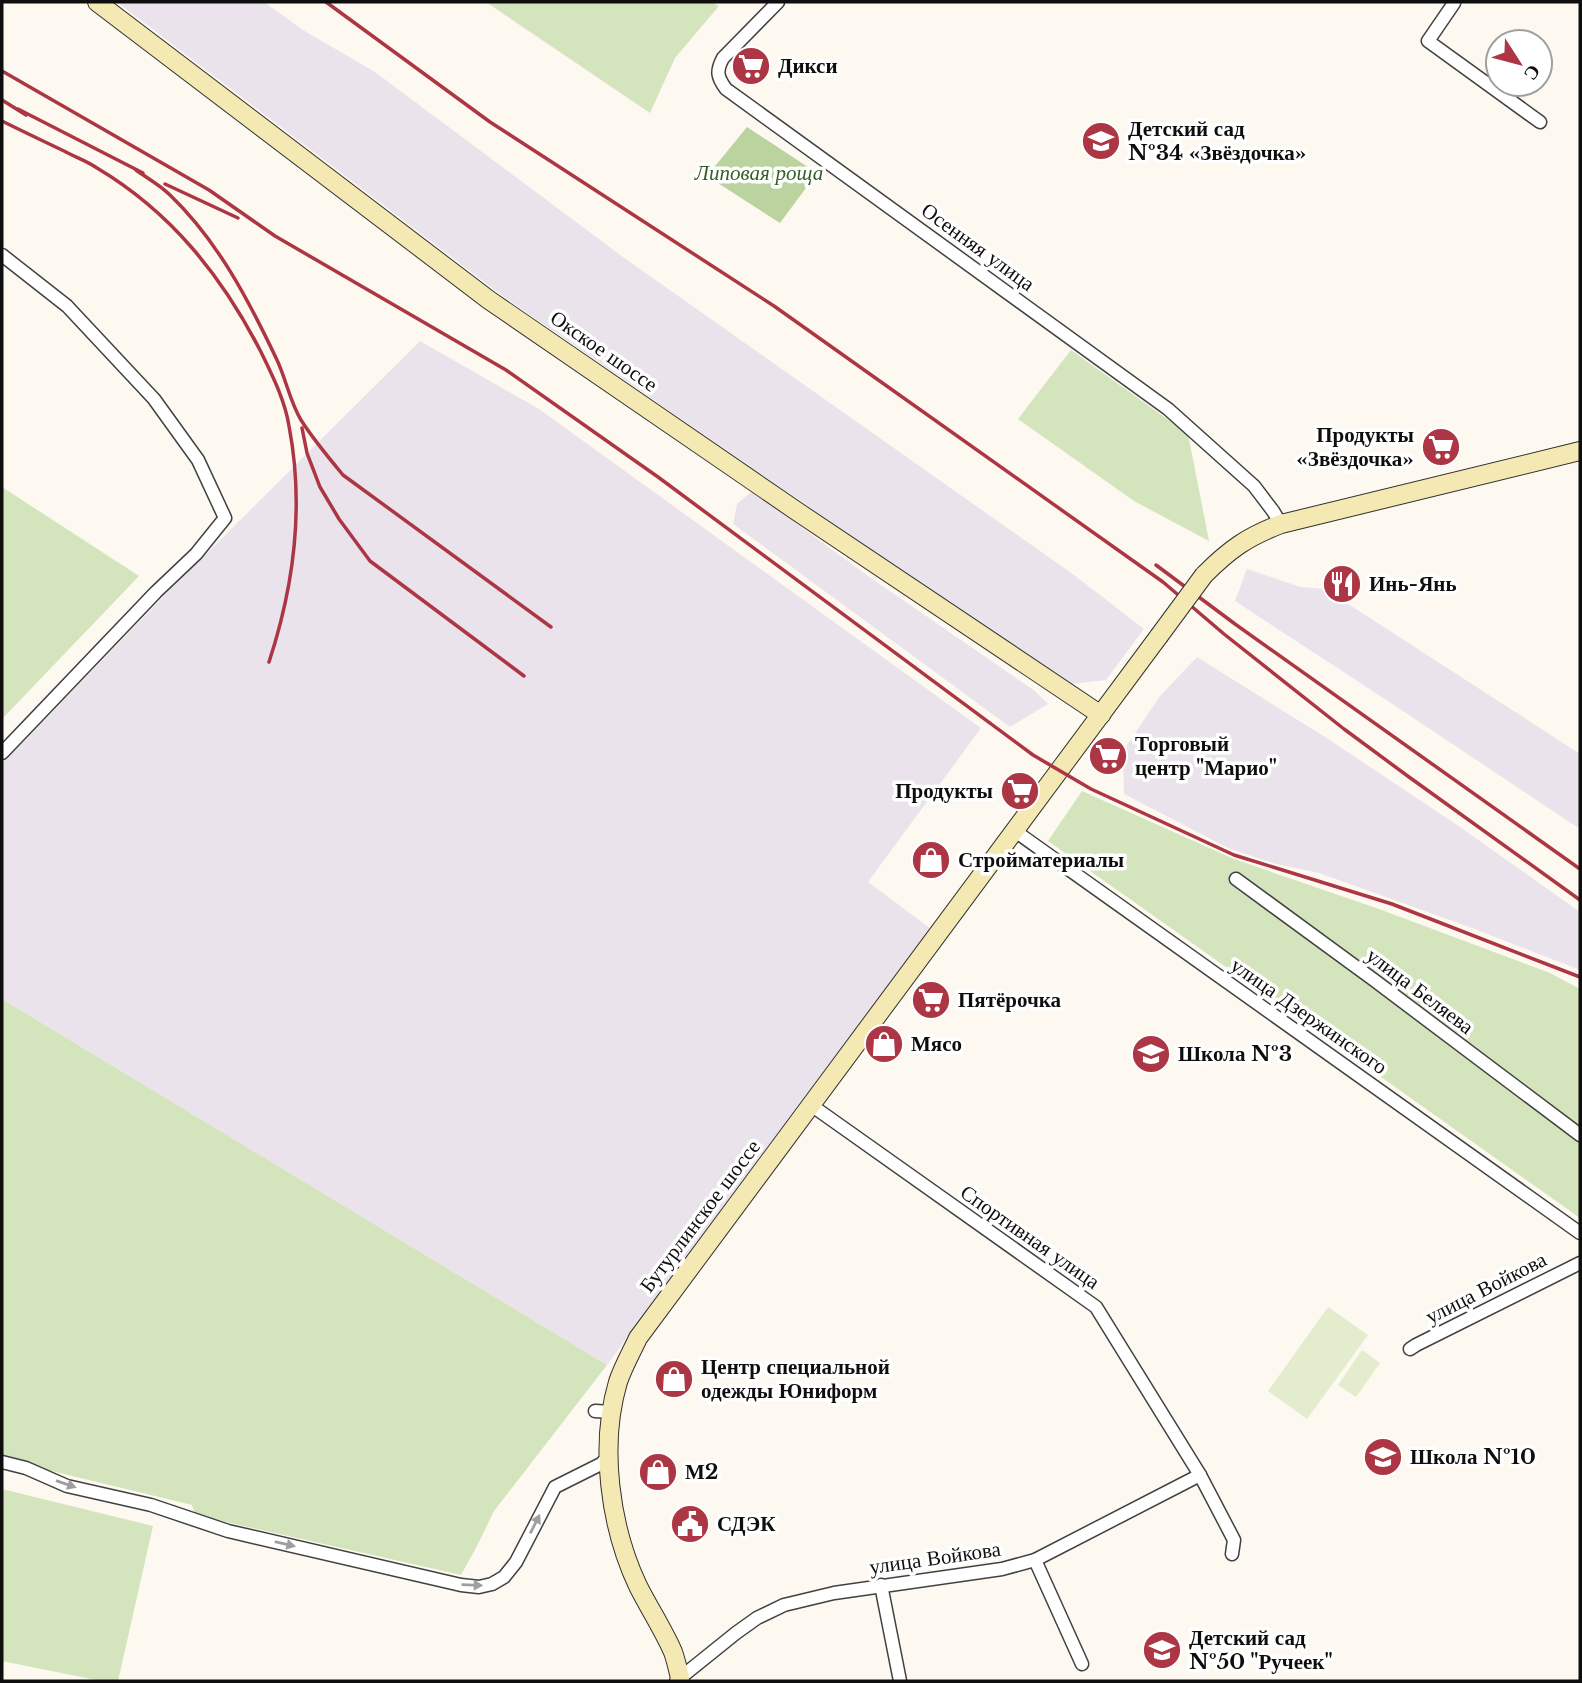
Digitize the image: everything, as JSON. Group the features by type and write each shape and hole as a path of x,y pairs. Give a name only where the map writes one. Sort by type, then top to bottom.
{"main road":[{"name":"Окское шоссе","path":"97,2 489,300 1101,715"},
{"name":"Бутурлинское шоссе","path":"680,1680 674,1655 624,1550 614,1510 603,1411 638,1338 1204,575 1225,554 1256,533 1281,524 1580,451"}],"street":[{"name":"Осенняя улица","path":"778,2 723,58 717,70 719,80 726,89 1168,408 1254,486 1281,524"},
{"path":"1453,2 1428,41 1540,122"},
{"path":"2,256 67,306 154,399 198,460 225,518 196,554 156,592 2,753"},
{"name":"улица Дзержинского","path":"1015,831 1580,1233"},
{"name":"улица Беляева","path":"1236,879 1580,1135"},
{"name":"Спортивная улица","path":"811,1105 1096,1307 1200,1475 1234,1540 1232,1555"},
{"name":"улица Войкова","path":"1410,1349 1580,1263"},
{"path":"2,1462 26,1468 67,1486 151,1505 228,1531 479,1587 504,1577 516,1562 555,1487 601,1464 609,1456"},
{"name":"улица Войкова","path":"680,1680 736,1633 757,1618 784,1605 881,1585 1002,1569 1035,1560 1200,1475"},
{"path":"1035,1560 1082,1664"},
{"path":"881,1585 900,1681"}],"shaded area":[{"path":"117,2 264,2 303,30 375,72 623,257 1074,575 1144,629 1106,680 1071,684 1032,660 504,297"},
{"path":"420,341 539,409 981,728 868,882 930,928 607,1365 2,999 2,764 165,595"},
{"path":"752,491 868,576 1035,691 1048,704 1010,727 733,524 737,504"},
{"path":"1247,569 1300,587 1325,589 1580,754 1580,829 1235,601"},
{"path":"1197,657 1325,737 1460,827 1580,912 1580,970 1319,873 1276,864 1230,849 1124,794 1123,751 1160,696"}],"green space":[{"path":"486,2 712,2 719,6 675,58 650,113"},
{"name":"Липовая роща","path":"747,127 817,173 780,223 707,176"},
{"path":"1071,350 1188,434 1209,541 1134,501 1018,419"},
{"path":"2,487 139,576 2,719"},
{"path":"1082,791 1234,859 1379,909 1550,973 1580,989 1580,1218 1048,841"},
{"path":"2,999 607,1365 494,1511 461,1575 195,1515 192,1505 2,1459"},
{"path":"1328,1307 1368,1335 1307,1419 1268,1391"},
{"path":"1362,1350 1380,1363 1356,1397 1338,1385"},
{"path":"2,1489 153,1526 118,1681 101,1681 2,1661"}],"railway":[{"path":"326,2 490,122 774,306 1163,582 1344,729 1580,900"},
{"path":"2,71 209,190 275,236 506,370 658,477 1033,755 1091,789 1234,855 1392,904 1580,977"},
{"path":"2,100 26,115"},
{"path":"18,109 143,173"},
{"path":"2,121 93,166 124,185 148,205 192,248 211,272 246,324 261,352 278,388 287,416 296,485 290,574 285,604 269,662"},
{"path":"136,170 170,195 218,252 266,338 301,420 343,475 551,627"},
{"path":"165,184 238,218"},
{"path":"302,428 307,453 320,487 339,519 370,561 524,676"},
{"path":"1156,565 1580,869"}],"place":[{"name":"Дикси","path":"751,66"},
{"name":"Детский сад №34 «Звёздочка»","path":"1101,141"},
{"name":"Продукты «Звёздочка»","path":"1441,447"},
{"name":"Инь-Янь","path":"1342,584"},
{"name":"Торговый центр \"Марио\"","path":"1108,756"},
{"name":"Продукты","path":"1020,791"},
{"name":"Стройматериалы","path":"931,860"},
{"name":"Пятёрочка","path":"931,1000"},
{"name":"Мясо","path":"884,1044"},
{"name":"Школа №3","path":"1151,1054"},
{"name":"Центр специальной одежды Юниформ","path":"674,1379"},
{"name":"Школа №10","path":"1383,1457"},
{"name":"М2","path":"658,1472"},
{"name":"СДЭК","path":"690,1524"},
{"name":"Детский сад №50 \"Ручеек\"","path":"1162,1650"}]}
